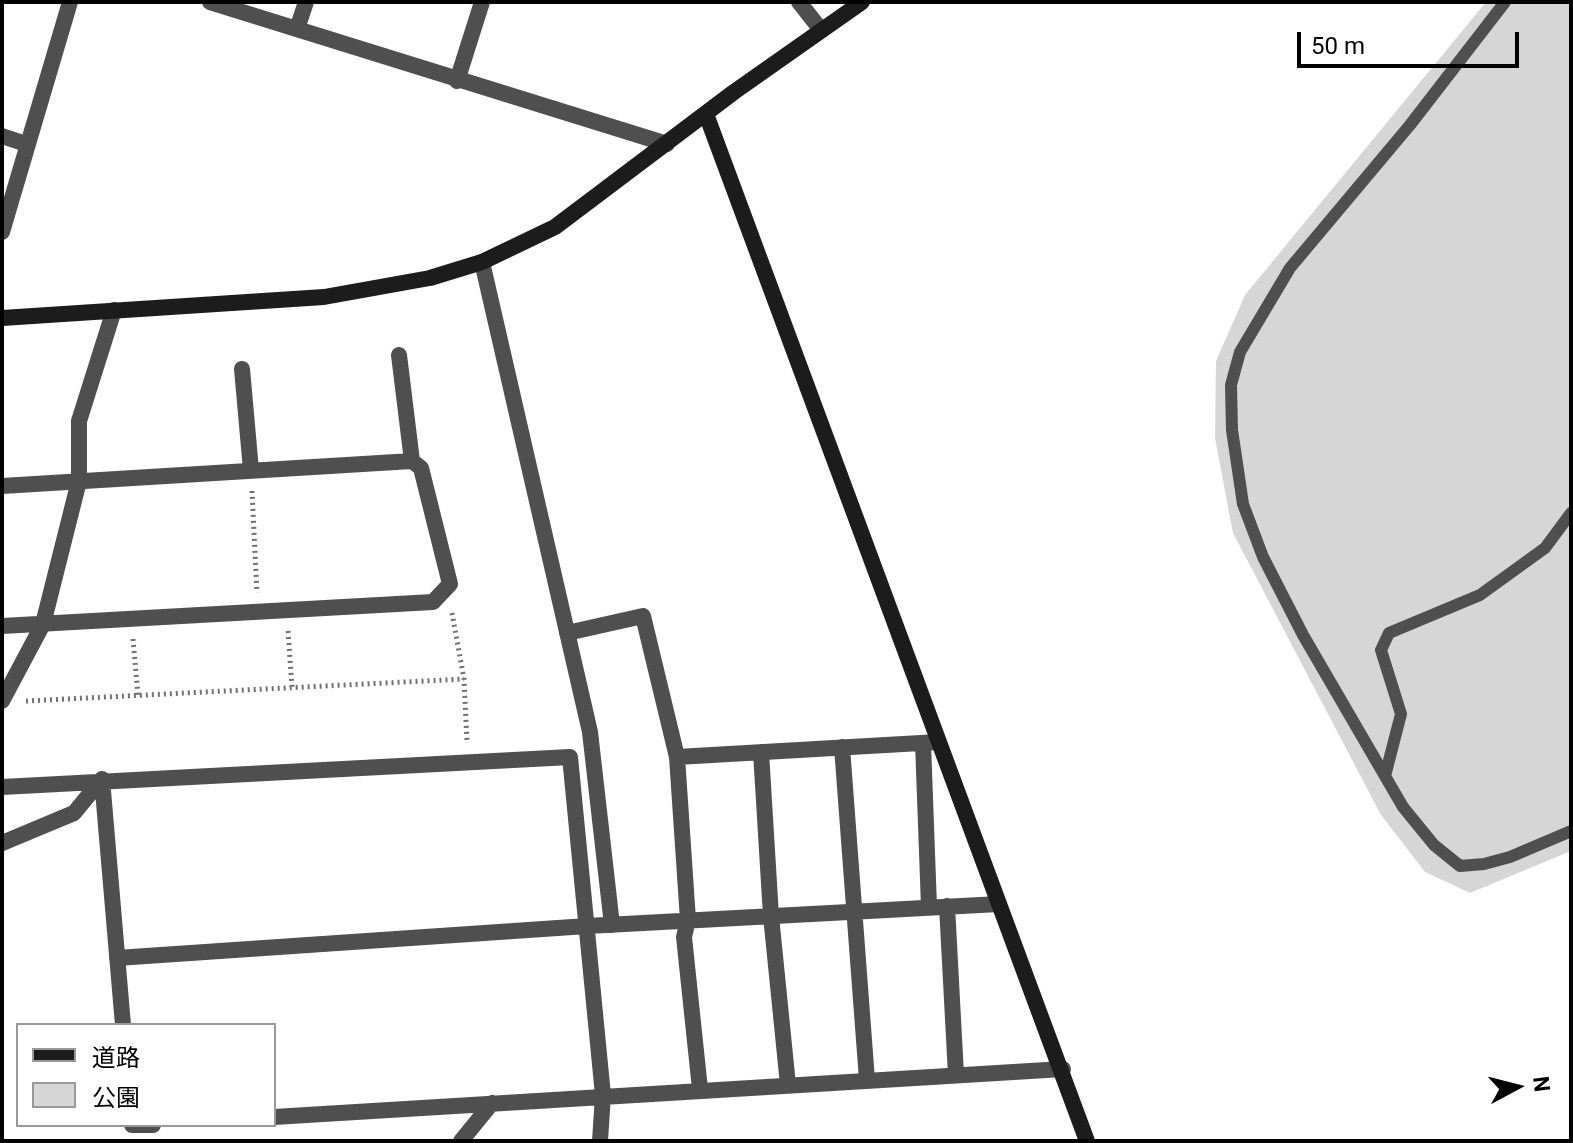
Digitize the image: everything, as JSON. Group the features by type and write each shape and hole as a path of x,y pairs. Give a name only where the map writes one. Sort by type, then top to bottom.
{"street":[{"path":"2,232 70,2"},
{"path":"210,2 667,144"},
{"path":"297,29 306,2"},
{"path":"457,81 482,2"},
{"path":"799,2 821,30"},
{"path":"2,318 324,297 430,278 482,262 555,227 862,2"},
{"path":"706,114 931,742 999,904 1063,1069 1087,1141"},
{"path":"2,136 26,144"},
{"path":"482,262 590,732 612,925"},
{"path":"10,701 43,624 79,481 79,421 114,310"},
{"path":"399,355 412,461"},
{"path":"242,369 251,470"},
{"path":"2,486 412,461 421,468 450,584 433,602 2,626"},
{"path":"567,633 643,616 677,757 688,920 684,937 700,1089"},
{"path":"677,757 931,742"},
{"path":"929,907 931,742"},
{"path":"842,747 867,1080"},
{"path":"761,752 771,916 788,1085"},
{"path":"2,787 102,779 570,757 603,1095 600,1141"},
{"path":"2,843 74,813 102,779"},
{"path":"102,779 123,1023"},
{"path":"117,958 587,926 999,904"},
{"path":"947,906 956,1075"},
{"path":"276,1117 1063,1069"},
{"path":"461,1141 492,1103"}],"lane":[{"path":"1505,2 1410,125 1290,268 1240,352 1231,385 1232,430 1243,504 1263,557 1303,635 1403,807 1434,845 1460,866 1510,857 1571,831"},
{"path":"1385,776 1401,714 1381,650 1389,633 1480,595 1545,548 1571,513"}],"path":[{"path":"251,470 266,611 290,633 292,687"},
{"path":"450,584 464,679 468,762"},
{"path":"132,619 138,695"},
{"path":"10,701 464,679"}],"green space":[{"path":"1486,2 1571,2 1571,851 1470,893 1425,872 1381,815 1233,533 1215,438 1216,361 1245,295"}]}
